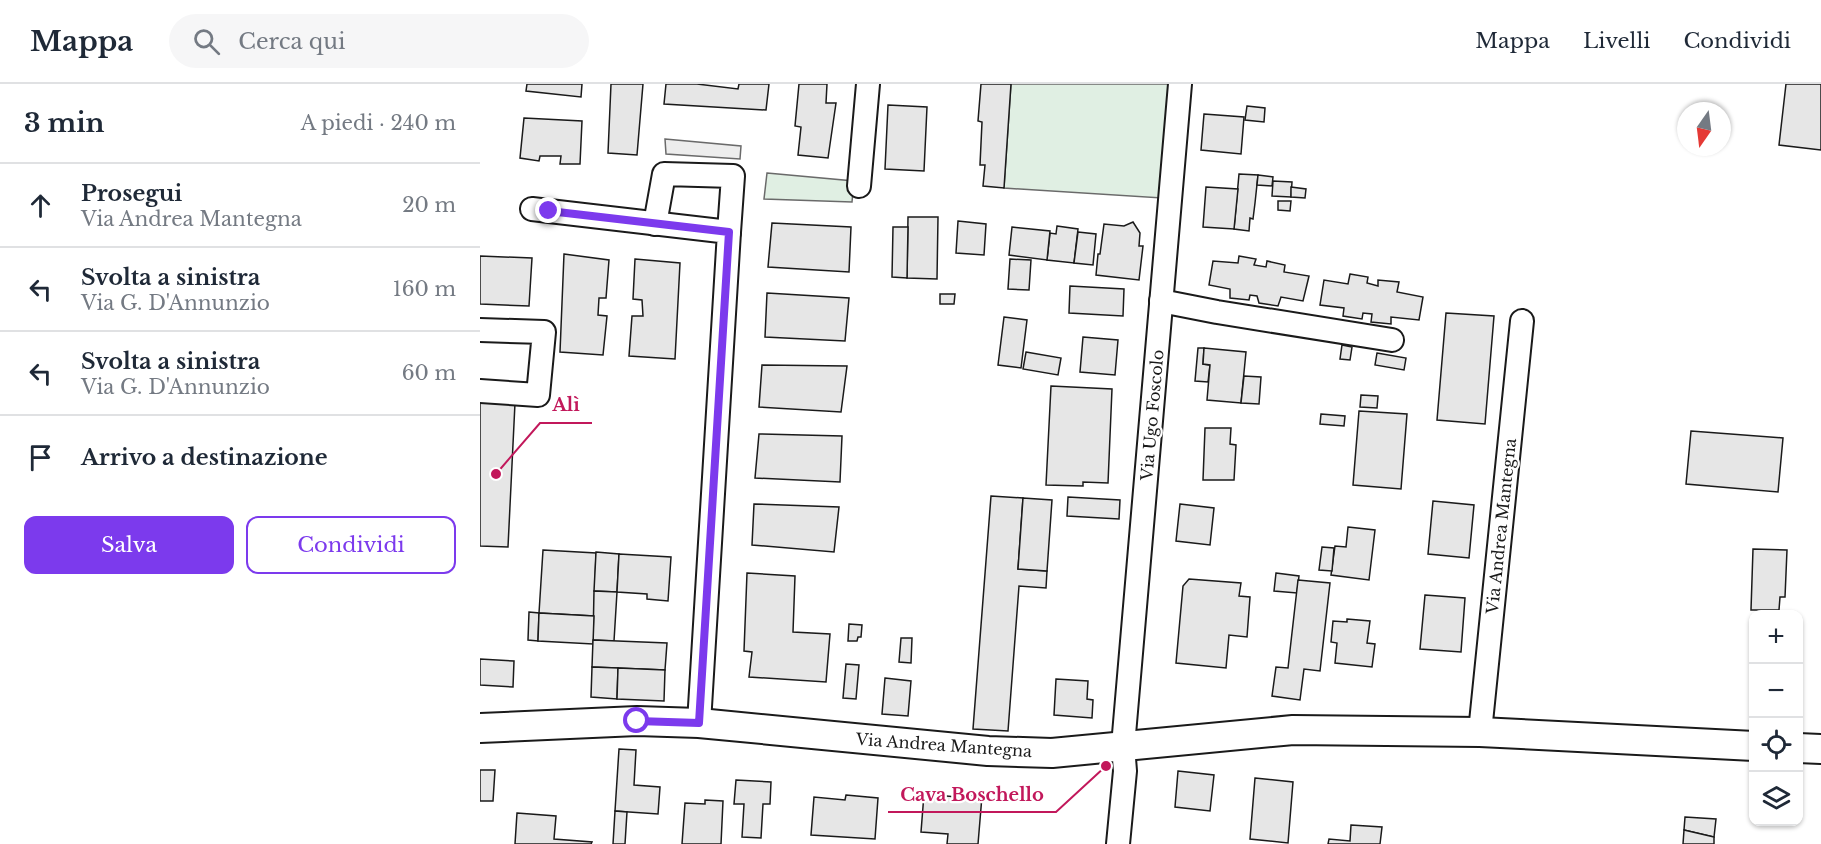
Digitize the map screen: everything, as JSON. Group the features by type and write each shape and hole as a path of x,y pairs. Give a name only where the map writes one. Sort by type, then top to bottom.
{"main road":[{"name":"Via Andrea Mantegna","path":"480,728 637,721 699,723 988,751 1052,753 1293,730 1480,732 1749,746"},
{"path":"1803,748 1821,749"}],"street":[{"path":"859,186 868,84"},
{"name":"Via Ugo Foscolo","path":"1118,844 1125,771 1123,746 1180,84"},
{"path":"655,224 664,174 733,176 699,723"},
{"path":"532,209 729,232"},
{"path":"1161,301 1392,340"},
{"name":"Via Andrea Mantegna","path":"1480,732 1522,321"},
{"path":"480,330 544,332 537,395 480,391"}],"green space":[{"path":"1011,84 1171,84 1162,198 1004,188"},
{"path":"767,173 854,181 852,202 764,199"}],"shaded area":[{"path":"665,139 741,146 740,159 666,154"}],"building":[{"path":"527,84 582,84 581,97 526,91"},
{"path":"611,84 643,84 637,155 608,153"},
{"path":"666,84 697,84 738,89 739,84 769,84 766,110 664,104"},
{"path":"799,84 827,84 826,103 836,103 828,158 798,155 801,127 795,126"},
{"path":"981,84 1011,84 1004,188 983,186 985,165 980,165 982,122 978,121"},
{"path":"1786,84 1821,84 1821,150 1779,145"},
{"path":"888,105 927,107 924,171 885,169"},
{"path":"1247,106 1265,108 1264,122 1245,120"},
{"path":"1204,114 1244,117 1241,154 1201,150"},
{"path":"524,118 582,121 580,164 560,164 561,156 540,156 539,161 520,158"},
{"path":"1239,174 1258,175 1253,219 1250,218 1249,231 1234,229"},
{"path":"1258,175 1273,177 1272,186 1257,185"},
{"path":"1273,181 1292,182 1291,197 1272,196"},
{"path":"1206,187 1238,189 1234,229 1203,227"},
{"path":"1291,187 1306,189 1305,198 1291,197"},
{"path":"1278,201 1291,201 1290,211 1278,210"},
{"path":"908,217 938,217 937,279 907,278"},
{"path":"958,221 986,224 984,255 956,253"},
{"path":"1133,222 1140,233 1139,246 1143,246 1139,280 1096,275 1104,224 1124,226"},
{"path":"772,223 851,227 849,272 768,267"},
{"path":"1057,226 1078,229 1074,263 1047,260 1050,233 1056,234"},
{"path":"893,227 908,227 907,278 892,277"},
{"path":"1012,227 1050,231 1047,260 1009,255"},
{"path":"1078,232 1096,234 1093,265 1074,263"},
{"path":"564,254 609,260 606,298 599,298 598,315 607,316 603,355 560,352"},
{"path":"480,256 532,258 529,306 480,304"},
{"path":"1239,256 1256,259 1254,265 1266,267 1267,261 1285,265 1284,272 1309,276 1303,301 1281,297 1278,306 1259,303 1257,296 1250,295 1249,300 1230,298 1230,289 1209,285 1213,261 1238,263"},
{"path":"635,259 680,263 675,359 629,356 632,316 643,316 642,300 633,299"},
{"path":"1010,259 1031,260 1029,290 1008,289"},
{"path":"1350,274 1368,277 1367,283 1378,286 1378,280 1399,282 1397,292 1423,297 1419,320 1391,317 1391,324 1371,322 1372,314 1363,313 1362,319 1343,316 1344,308 1320,305 1324,280 1348,284"},
{"path":"1070,286 1124,289 1123,316 1069,313"},
{"path":"767,293 849,298 845,341 765,337"},
{"path":"940,294 955,294 954,304 940,304"},
{"path":"1446,313 1494,316 1485,424 1437,420"},
{"path":"1004,317 1027,320 1021,368 998,365"},
{"path":"1083,337 1118,340 1115,375 1080,372"},
{"path":"1342,345 1352,347 1350,360 1340,359"},
{"path":"1198,348 1204,348 1203,364 1210,365 1208,382 1195,381"},
{"path":"1204,348 1246,352 1241,403 1207,400 1210,365 1203,364"},
{"path":"1026,352 1061,358 1058,375 1023,369"},
{"path":"1377,353 1406,358 1404,370 1375,365"},
{"path":"762,365 847,366 841,412 759,407"},
{"path":"1244,376 1261,377 1259,404 1241,403"},
{"path":"1051,386 1112,389 1108,483 1083,482 1083,486 1046,485"},
{"path":"1361,395 1378,396 1377,408 1360,407"},
{"path":"480,401 515,403 508,547 480,546"},
{"path":"1359,411 1407,414 1401,489 1353,485"},
{"path":"1321,414 1345,416 1344,426 1320,424"},
{"path":"1205,428 1231,428 1230,444 1236,445 1234,480 1203,480"},
{"path":"1691,431 1783,438 1778,492 1686,484"},
{"path":"759,434 842,436 840,482 755,478"},
{"path":"991,496 1023,498 1018,569 1047,571 1046,588 1019,586 1008,731 973,729"},
{"path":"1068,497 1120,500 1119,519 1067,516"},
{"path":"1023,498 1052,500 1047,571 1018,569"},
{"path":"1433,501 1474,505 1469,558 1428,554"},
{"path":"754,504 839,507 834,552 752,545"},
{"path":"1180,504 1214,508 1210,545 1176,541"},
{"path":"1348,527 1375,530 1369,580 1331,575 1335,546 1346,547"},
{"path":"1322,547 1334,548 1332,571 1319,570"},
{"path":"1753,549 1787,550 1785,597 1780,597 1779,610 1751,610"},
{"path":"543,550 596,553 594,616 539,613"},
{"path":"596,552 619,554 617,592 594,591"},
{"path":"619,554 671,557 668,601 647,599 647,594 617,592"},
{"path":"747,573 795,576 793,632 830,634 826,682 749,677 752,652 744,651"},
{"path":"1276,573 1299,576 1297,593 1274,591"},
{"path":"1189,579 1241,583 1239,596 1250,597 1247,637 1229,635 1226,668 1176,663 1183,586"},
{"path":"1298,580 1330,583 1320,671 1304,669 1300,700 1272,696 1276,667 1288,668"},
{"path":"594,591 617,592 614,641 593,640"},
{"path":"1425,595 1465,598 1461,652 1420,649"},
{"path":"529,612 539,613 538,641 528,640"},
{"path":"539,613 594,616 593,644 538,641"},
{"path":"1347,619 1370,621 1367,643 1375,644 1372,667 1335,663 1337,643 1331,642 1333,621 1347,622"},
{"path":"849,624 862,625 861,637 858,637 857,641 848,641"},
{"path":"901,638 912,638 911,663 899,662"},
{"path":"593,640 667,643 665,670 592,667"},
{"path":"480,659 514,661 513,687 480,685"},
{"path":"846,664 859,665 856,699 843,698"},
{"path":"592,667 618,668 617,699 591,697"},
{"path":"618,668 665,670 664,701 617,699"},
{"path":"885,678 911,681 908,716 882,714"},
{"path":"1056,679 1088,681 1087,699 1093,700 1092,718 1054,715"},
{"path":"619,749 636,750 634,785 660,787 658,814 615,811"},
{"path":"480,770 495,770 493,801 480,801"},
{"path":"1178,771 1214,775 1210,811 1175,807"},
{"path":"1255,778 1293,782 1288,843 1250,839"},
{"path":"736,780 771,782 770,804 763,804 761,838 742,837 744,804 734,804"},
{"path":"924,794 957,797 957,794 982,796 978,844 947,844 948,834 921,832"},
{"path":"846,795 878,798 875,839 811,835 814,797 845,800"},
{"path":"705,800 723,801 721,844 682,844 685,803 705,804"},
{"path":"615,811 627,812 625,844 613,844"},
{"path":"517,813 556,816 554,839 592,842 591,844 515,844"},
{"path":"1685,817 1716,819 1714,837 1684,830"},
{"path":"1351,825 1382,827 1380,844 1328,844 1329,839 1350,841"},
{"path":"1684,830 1714,837 1714,844 1683,844"}],"place":[{"name":"Alì","path":"496,474"},
{"name":"Cava Boschello","path":"1106,766"}],"route":[{"path":"549,211 729,232 699,723 637,721"}]}
